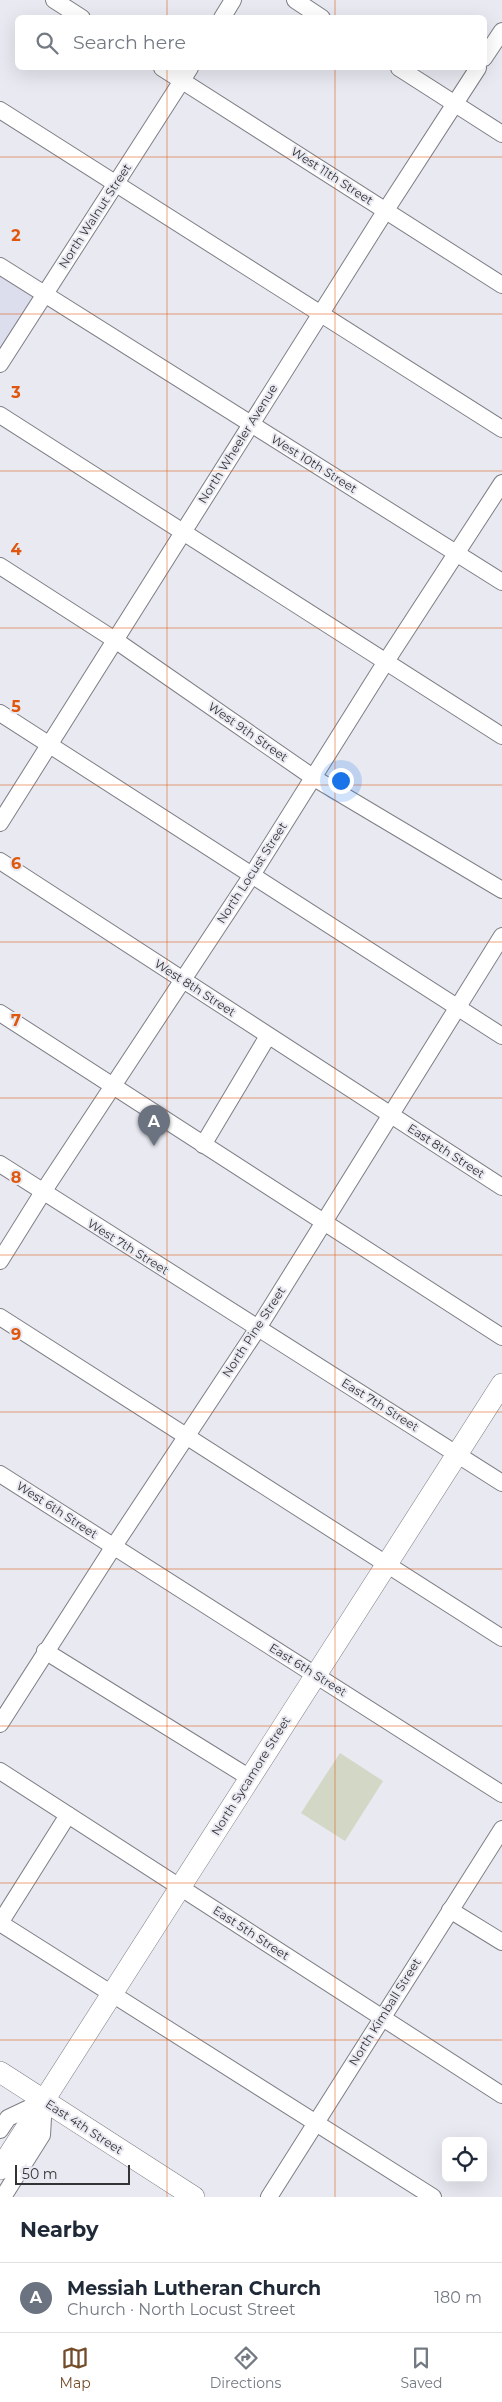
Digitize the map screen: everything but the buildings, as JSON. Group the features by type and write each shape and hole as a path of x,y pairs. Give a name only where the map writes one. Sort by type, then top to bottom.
{"main road":[{"name":"North Sycamore Street","path":"0,2169 114,1993 385,1564 502,1384"},
{"name":"East 4th Street","path":"0,2072 182,2194"}],"street":[{"path":"54,0 77,15"},
{"path":"224,15 233,0"},
{"path":"295,0 318,15"},
{"path":"487,54 502,31"},
{"name":"West 11th Street","path":"170,70 186,74 386,210 502,285"},
{"path":"402,70 502,134"},
{"name":"North Wheeler Avenue","path":"0,823 320,314 477,70"},
{"name":"North Walnut Street","path":"3,354 44,295 186,74"},
{"path":"0,110 502,429"},
{"name":"West 10th Street","path":"0,266 502,582"},
{"path":"0,416 184,531 385,663 502,736"},
{"name":"North Locust Street","path":"0,1261 43,1192 252,875 385,663 502,483"},
{"name":"West 9th Street","path":"0,566 115,640 314,778 502,890"},
{"path":"0,713 502,1036"},
{"name":"West 8th Street","path":"0,861 391,1115"},
{"name":"North Pine Street","path":"0,1724 7,1698 45,1651 258,1328 502,936"},
{"path":"0,1013 502,1337"},
{"path":"203,1144 268,1036"},
{"name":"East 8th Street","path":"391,1115 502,1188"},
{"name":"West 7th Street","path":"0,1164 258,1328"},
{"path":"0,1317 502,1638"},
{"name":"East 7th Street","path":"258,1328 502,1483"},
{"name":"West 6th Street","path":"0,1474 114,1546"},
{"name":"East 6th Street","path":"114,1546 502,1794"},
{"path":"45,1651 250,1778"},
{"name":"East 5th Street","path":"0,1771 502,2095"},
{"path":"68,1815 0,1923 114,1993 433,2197"},
{"name":"North Kimball Street","path":"269,2197 381,2017 502,1829"},
{"path":"450,1910 502,1942"},
{"path":"0,2130 8,2118 44,2101 42,2135 3,2197"}],"shaded area":[{"path":"0,276 37,300 0,356"}],"green space":[{"path":"340,1753 383,1781 345,1841 301,1813"}],"place":[{"name":"Messiah Lutheran Church","path":"154,1146"}]}
